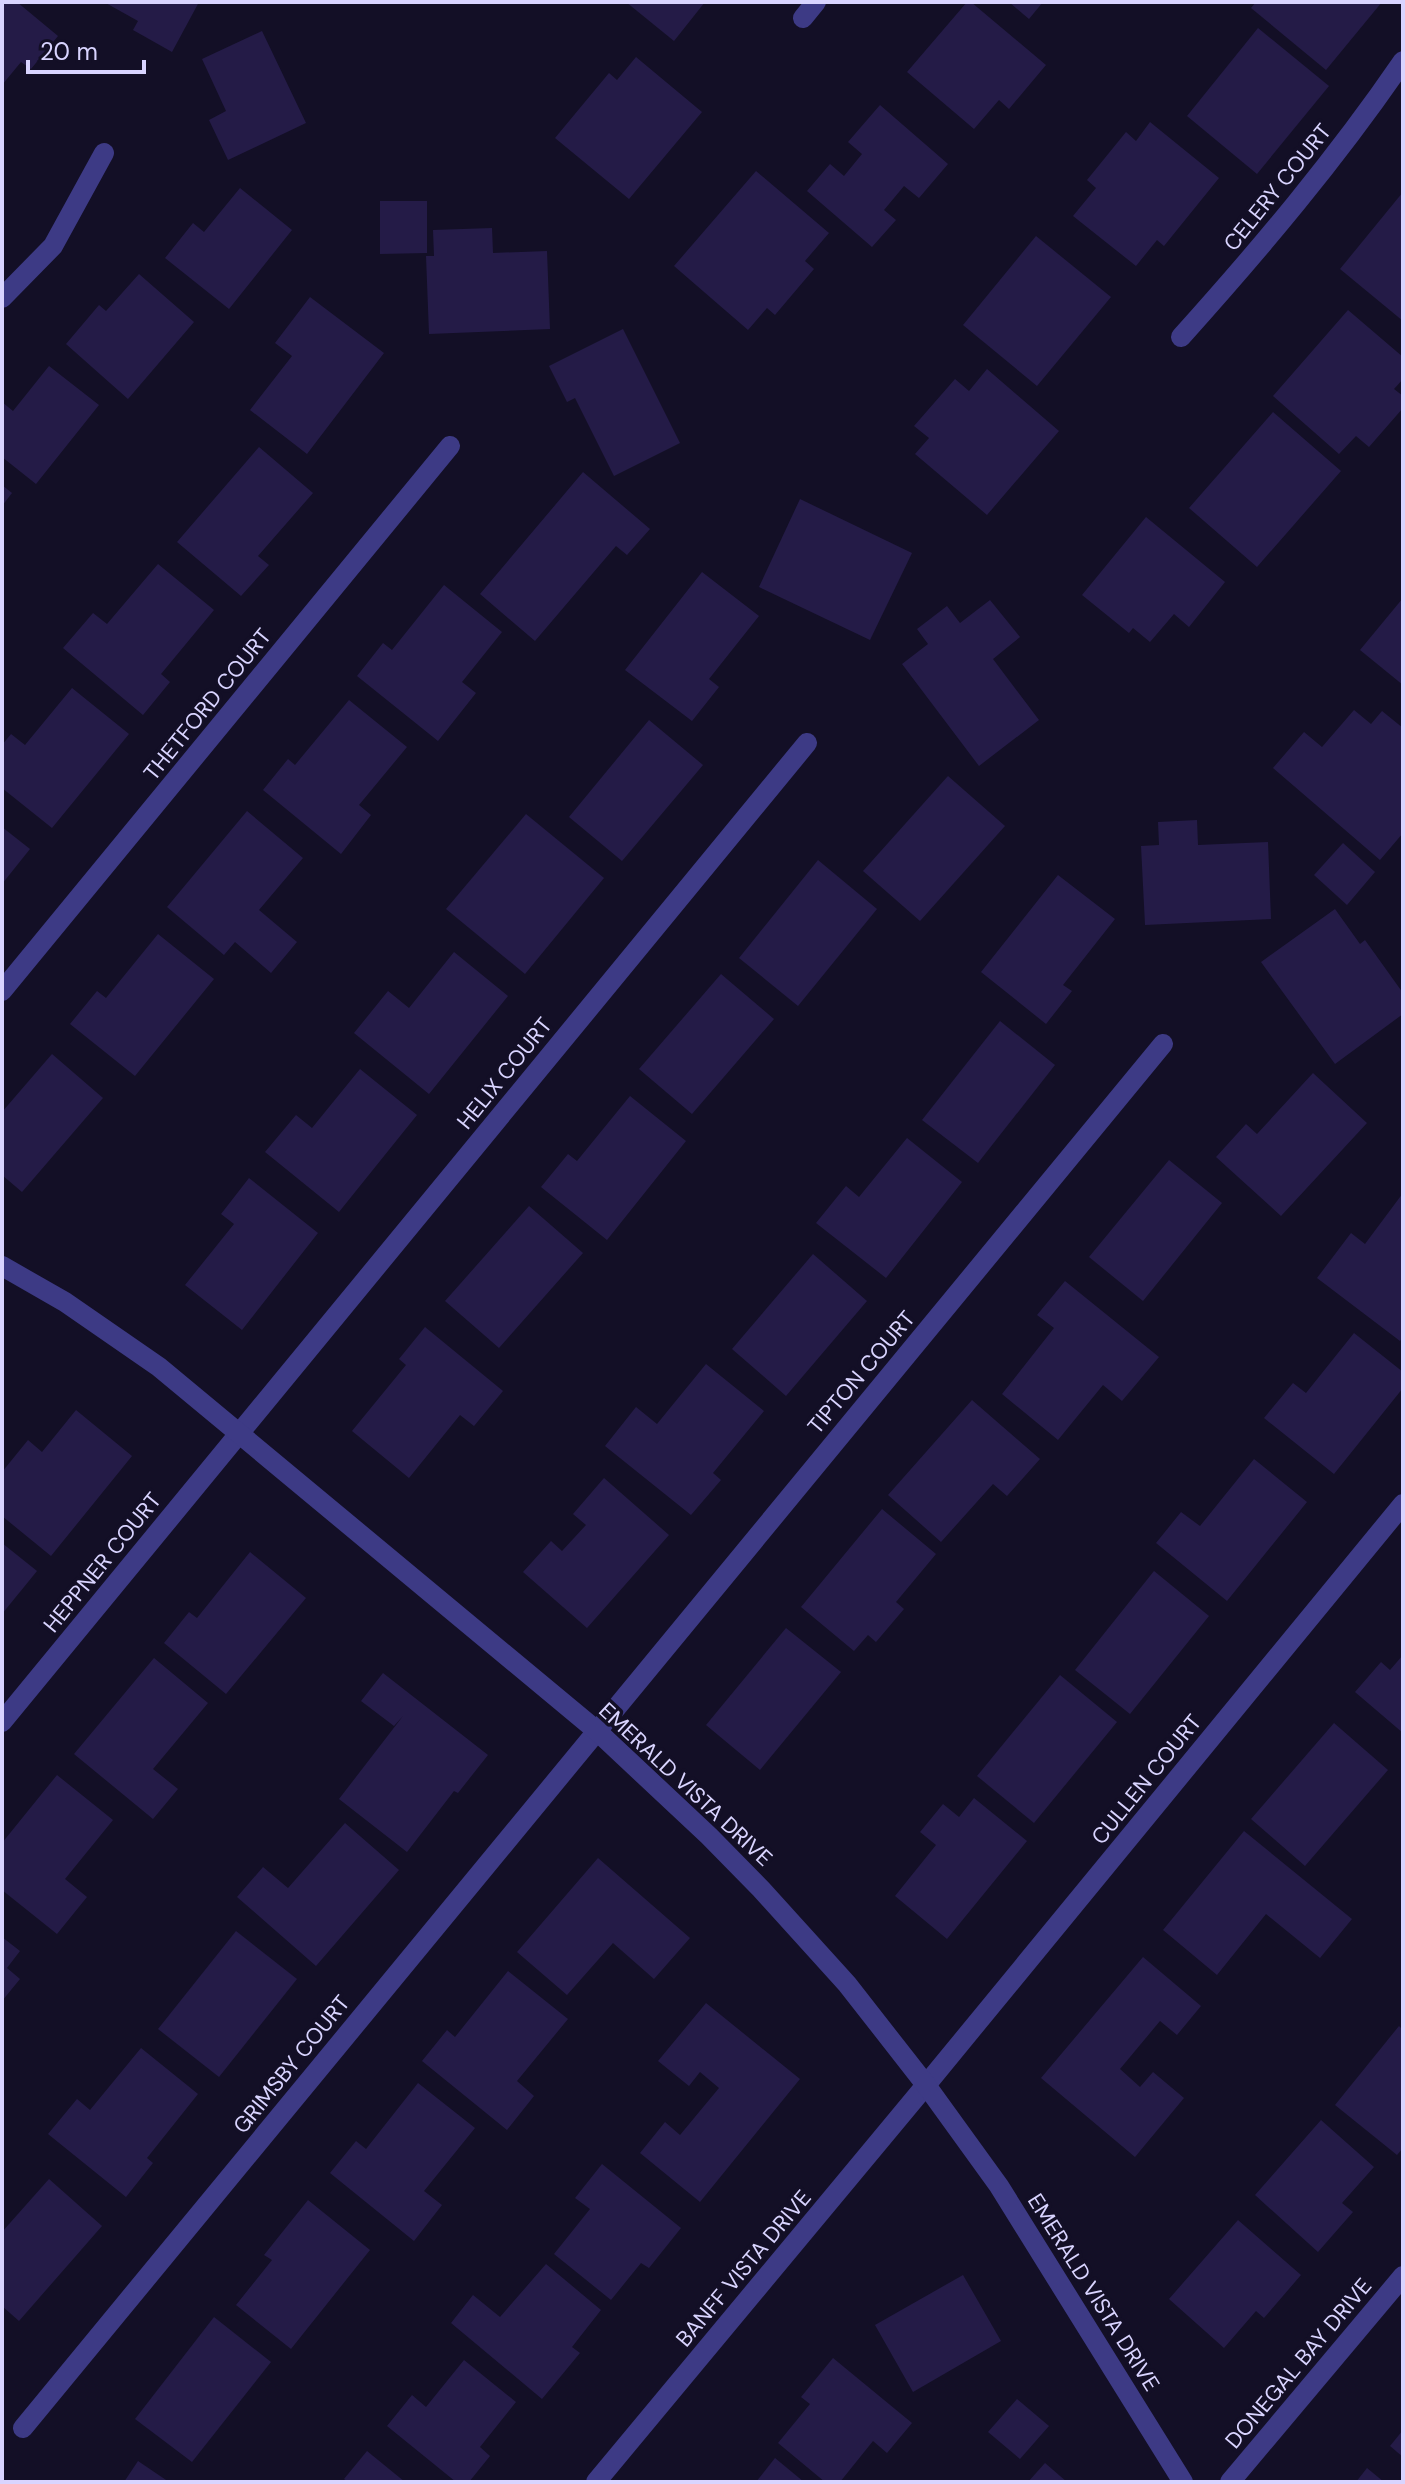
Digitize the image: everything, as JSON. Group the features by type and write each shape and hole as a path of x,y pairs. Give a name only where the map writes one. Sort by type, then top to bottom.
{"street":[{"name":"CELERY COURT","path":"1181,337 1265,243 1369,110 1403,61"},
{"path":"2,298 53,246 104,153"},
{"name":"THETFORD COURT","path":"2,991 450,446"},
{"name":"HELIX COURT","path":"239,1434 807,743"},
{"name":"TIPTON COURT","path":"597,1731 1163,1044"},
{"name":"EMERALD VISTA DRIVE","path":"2,1266 65,1302 159,1367 597,1731 761,1889 847,1984 999,2186 1183,2482"},
{"name":"HEPPNER COURT","path":"2,1722 239,1434"},
{"name":"CULLEN COURT","path":"926,2085 1403,1504"},
{"name":"GRIMSBY COURT","path":"23,2428 597,1731"},
{"name":"BANFF VISTA DRIVE","path":"596,2482 926,2085"},
{"name":"DONEGAL BAY DRIVE","path":"1230,2482 1403,2276"}],"building":[{"path":"2,2 17,2 58,36 31,69 21,62 2,85"},
{"path":"104,2 199,2 172,52 133,30 138,21"},
{"path":"626,2 705,2 674,41"},
{"path":"967,2 971,2 1046,65 1009,109 999,100 974,129 907,72"},
{"path":"1009,2 1043,2 1029,19"},
{"path":"1256,2 1382,2 1326,70 1251,8"},
{"path":"1258,28 1329,86 1257,174 1187,116"},
{"path":"262,31 306,123 228,160 209,120 226,111 202,59"},
{"path":"636,57 702,112 629,199 555,138 609,73 617,80"},
{"path":"880,105 948,164 919,198 904,186 884,210 896,220 872,247 807,191 830,164 844,176 862,154 848,142"},
{"path":"1150,122 1219,178 1164,246 1157,240 1136,266 1073,216 1096,188 1087,180 1126,132 1136,141"},
{"path":"756,171 829,233 805,261 814,269 775,315 767,308 748,330 674,266"},
{"path":"240,188 292,230 229,309 165,258 193,223 204,232"},
{"path":"1403,192 1403,321 1340,269"},
{"path":"380,201 427,201 427,253 380,254"},
{"path":"492,228 493,253 547,251 550,329 429,334 426,256 434,256 433,230"},
{"path":"1036,236 1111,297 1037,386 963,325"},
{"path":"139,274 194,322 128,399 66,344 99,305 106,311"},
{"path":"310,297 384,353 307,454 250,410 292,356 275,343"},
{"path":"1348,310 1403,357 1403,379 1394,389 1403,396 1403,408 1369,447 1356,436 1339,454 1273,396"},
{"path":"623,329 680,443 614,476 575,398 567,402 549,366"},
{"path":"49,366 99,405 36,484 2,457 2,402 13,411"},
{"path":"987,369 1059,431 987,515 915,454 929,438 914,426 955,379 969,391"},
{"path":"1273,412 1341,471 1257,567 1189,508"},
{"path":"259,447 313,493 258,556 269,565 241,596 177,542"},
{"path":"583,472 650,529 627,555 616,546 535,641 480,594"},
{"path":"2,485 12,493 2,506"},
{"path":"800,499 912,553 870,640 759,587"},
{"path":"1146,517 1225,582 1189,627 1174,614 1150,642 1133,628 1129,633 1082,595"},
{"path":"158,564 214,610 161,674 170,682 143,715 63,648 93,613 107,624"},
{"path":"702,572 759,616 709,679 719,687 692,721 625,670"},
{"path":"444,585 502,632 462,682 476,693 438,741 357,676 383,643 392,650"},
{"path":"1403,598 1403,685 1360,650"},
{"path":"990,600 1020,637 993,659 1039,720 979,766 902,664 928,644 917,629 947,606 960,623"},
{"path":"72,688 129,734 52,828 2,788 2,745 11,734 25,745"},
{"path":"349,700 407,747 359,805 371,815 341,854 263,790 288,759 295,765"},
{"path":"1354,710 1371,724 1382,711 1403,728 1403,833 1380,860 1273,768 1304,732 1322,747"},
{"path":"649,720 703,765 622,861 569,817"},
{"path":"948,776 1005,826 920,921 863,871"},
{"path":"247,811 303,858 259,910 297,942 271,973 235,942 224,955 167,907"},
{"path":"526,814 604,878 525,974 446,909"},
{"path":"1197,820 1198,845 1268,842 1271,919 1145,925 1141,846 1159,845 1158,822"},
{"path":"2,827 30,849 2,884"},
{"path":"1343,843 1375,872 1347,905 1314,875"},
{"path":"818,860 877,909 798,1006 739,958"},
{"path":"1058,875 1115,919 1063,985 1072,991 1046,1024 981,972"},
{"path":"1335,909 1360,944 1365,940 1403,993 1403,1014 1335,1064 1261,962"},
{"path":"158,934 214,979 135,1076 70,1024 97,991 106,998"},
{"path":"454,952 508,996 429,1094 354,1033 388,991 409,1008"},
{"path":"721,974 774,1019 692,1114 639,1069"},
{"path":"1000,1021 1055,1065 978,1163 922,1120"},
{"path":"52,1054 103,1098 22,1192 2,1175 2,1112"},
{"path":"360,1069 417,1115 339,1212 265,1152 296,1115 312,1128"},
{"path":"1313,1073 1367,1123 1281,1216 1216,1157 1246,1124 1257,1134"},
{"path":"630,1096 686,1141 607,1240 541,1187 568,1154 577,1161"},
{"path":"907,1138 962,1182 886,1278 816,1223 846,1186 859,1197"},
{"path":"1169,1160 1222,1203 1143,1301 1089,1257"},
{"path":"249,1178 318,1233 242,1330 185,1285 234,1224 221,1214"},
{"path":"1403,1193 1403,1337 1400,1341 1317,1278 1351,1233 1365,1244"},
{"path":"529,1206 583,1253 499,1348 445,1301"},
{"path":"813,1254 867,1301 786,1396 732,1349"},
{"path":"1065,1281 1159,1357 1122,1401 1103,1385 1058,1440 1002,1394 1054,1328 1037,1315"},
{"path":"425,1327 503,1391 474,1426 460,1415 409,1478 352,1431 406,1365 399,1359"},
{"path":"1354,1333 1403,1372 1403,1388 1334,1474 1264,1418 1293,1383 1306,1393"},
{"path":"706,1364 764,1411 713,1473 721,1480 691,1515 605,1446 636,1407 657,1424"},
{"path":"972,1400 1040,1459 1007,1496 993,1484 941,1542 888,1495"},
{"path":"76,1410 132,1456 51,1556 2,1516 2,1472 28,1440 42,1452"},
{"path":"1254,1459 1307,1502 1227,1601 1156,1543 1181,1512 1200,1526"},
{"path":"604,1478 669,1535 587,1628 523,1572 551,1541 562,1551 586,1525 573,1514"},
{"path":"882,1509 936,1554 896,1602 904,1609 876,1642 868,1635 854,1651 801,1607"},
{"path":"2,1543 37,1571 2,1614"},
{"path":"250,1552 306,1598 226,1694 164,1643 189,1612 197,1618"},
{"path":"1154,1571 1209,1616 1130,1714 1075,1670"},
{"path":"786,1628 841,1672 760,1770 706,1725"},
{"path":"1403,1655 1403,1733 1355,1692 1381,1662 1390,1670"},
{"path":"154,1658 208,1703 153,1769 178,1789 153,1819 74,1754"},
{"path":"383,1673 488,1755 458,1793 454,1791 407,1852 339,1799 403,1716 394,1726 361,1701"},
{"path":"1060,1675 1117,1722 1034,1823 977,1776"},
{"path":"1334,1723 1388,1770 1305,1866 1251,1819"},
{"path":"57,1775 113,1820 65,1879 87,1897 57,1934 2,1890 2,1843"},
{"path":"974,1798 1027,1841 947,1939 895,1896 936,1845 920,1832 943,1804 959,1817"},
{"path":"345,1823 399,1870 316,1966 237,1897 263,1867 288,1888"},
{"path":"1244,1831 1352,1919 1320,1958 1266,1914 1217,1975 1163,1930"},
{"path":"598,1858 690,1938 654,1979 613,1943 567,1995 517,1952"},
{"path":"236,1931 297,1979 219,2077 158,2029"},
{"path":"2,1937 20,1951 7,1968 20,1979 2,2001"},
{"path":"1143,1957 1201,2006 1177,2035 1160,2021 1120,2069 1140,2087 1153,2072 1184,2098 1135,2157 1041,2078"},
{"path":"508,1971 568,2019 517,2081 534,2096 507,2130 422,2061 447,2030 455,2037"},
{"path":"706,2003 800,2079 700,2202 640,2153 665,2122 680,2135 719,2088 700,2072 689,2086 658,2061"},
{"path":"1399,2026 1403,2030 1403,2148 1397,2155 1335,2105"},
{"path":"141,2048 198,2094 147,2158 153,2163 126,2197 48,2134 77,2099 90,2110"},
{"path":"418,2083 475,2128 424,2191 442,2205 414,2241 330,2173 356,2141 366,2149"},
{"path":"1321,2120 1374,2167 1342,2203 1353,2212 1318,2252 1255,2195"},
{"path":"602,2164 681,2228 649,2268 641,2263 611,2300 554,2254 590,2209 575,2198"},
{"path":"49,2179 102,2226 19,2321 2,2306 2,2232"},
{"path":"308,2200 370,2250 291,2349 236,2305 272,2260 264,2255"},
{"path":"1238,2220 1301,2275 1264,2318 1256,2311 1224,2348 1169,2299"},
{"path":"546,2264 601,2310 572,2347 580,2353 542,2399 451,2323 473,2295 500,2317"},
{"path":"963,2275 1001,2341 913,2392 875,2325"},
{"path":"214,2317 271,2362 192,2462 135,2419"},
{"path":"833,2358 912,2423 887,2453 873,2441 840,2482 825,2482 778,2443 810,2404 801,2397"},
{"path":"464,2360 516,2402 480,2447 490,2456 469,2482 456,2482 387,2426 412,2395 426,2407"},
{"path":"1017,2399 1049,2426 1020,2459 988,2432"},
{"path":"1403,2430 1403,2457 1390,2446"},
{"path":"367,2451 405,2482 348,2482 344,2479"},
{"path":"775,2458 804,2482 756,2482"},
{"path":"138,2461 169,2482 124,2482"},
{"path":"1045,2463 1067,2482 1028,2482"},
{"path":"1367,2468 1384,2482 1356,2482"}]}
